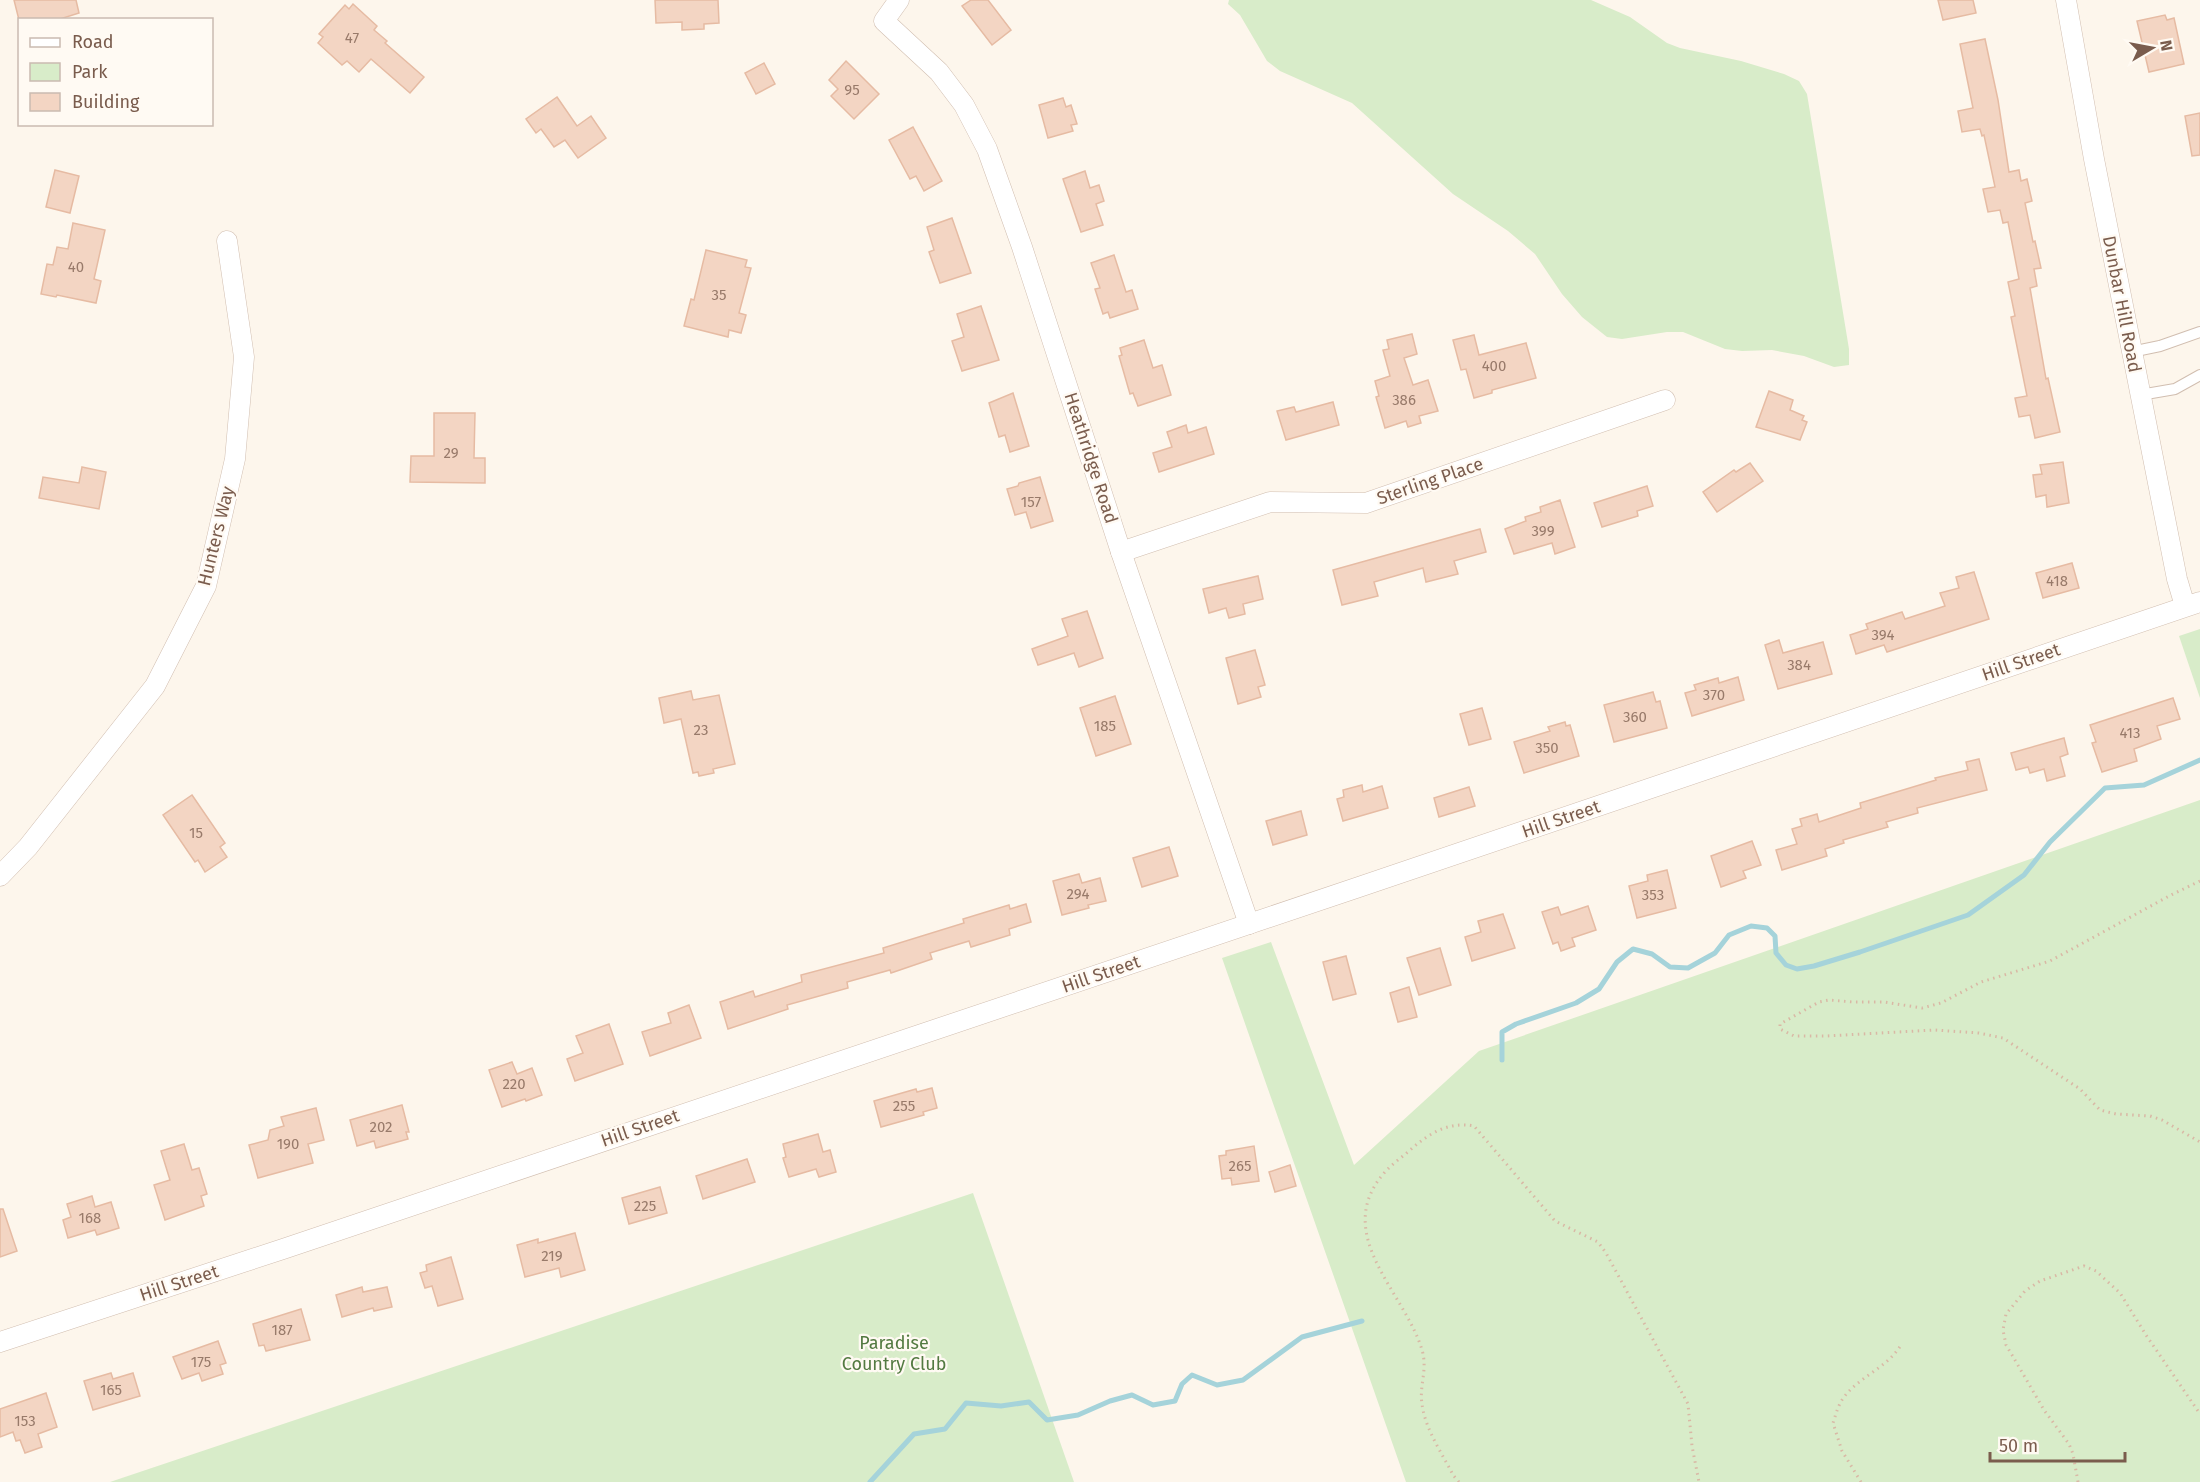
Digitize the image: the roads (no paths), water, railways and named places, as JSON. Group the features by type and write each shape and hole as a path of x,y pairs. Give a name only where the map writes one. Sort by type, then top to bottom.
{"street":[{"name":"Heathridge Road","path":"899,0 884,21 939,72 964,105 987,149 1022,247 1248,924"},
{"name":"Dunbar Hill Road","path":"2066,0 2131,352 2177,579 2192,604"},
{"name":"Hunters Way","path":"0,876 28,847 155,686 206,586 235,459 244,357 227,241"},
{"name":"Sterling Place","path":"1122,552 1270,502 1366,503 1665,400"},
{"name":"Hill Street","path":"0,1342 1248,924 2192,604"}],"lane":[{"path":"2131,352 2160,346 2200,332"},
{"path":"2140,395 2175,389 2200,375"}],"waterway":[{"path":"1502,1060 1502,1032 1516,1024 1576,1003 1599,989 1617,962 1633,949 1652,954 1670,967 1688,968 1715,953 1729,935 1751,926 1767,928 1775,936 1776,953 1786,965 1797,969 1860,952 1968,915 2024,875 2050,842 2105,788 2144,785 2200,760"},
{"path":"870,1482 914,1434 945,1429 966,1403 1001,1406 1029,1402 1047,1420 1078,1415 1110,1401 1132,1395 1153,1405 1175,1401 1182,1384 1192,1375 1217,1385 1243,1380 1302,1337 1362,1321"}],"park label":[{"name":"Paradise Country Club","path":"894,1353"}]}
